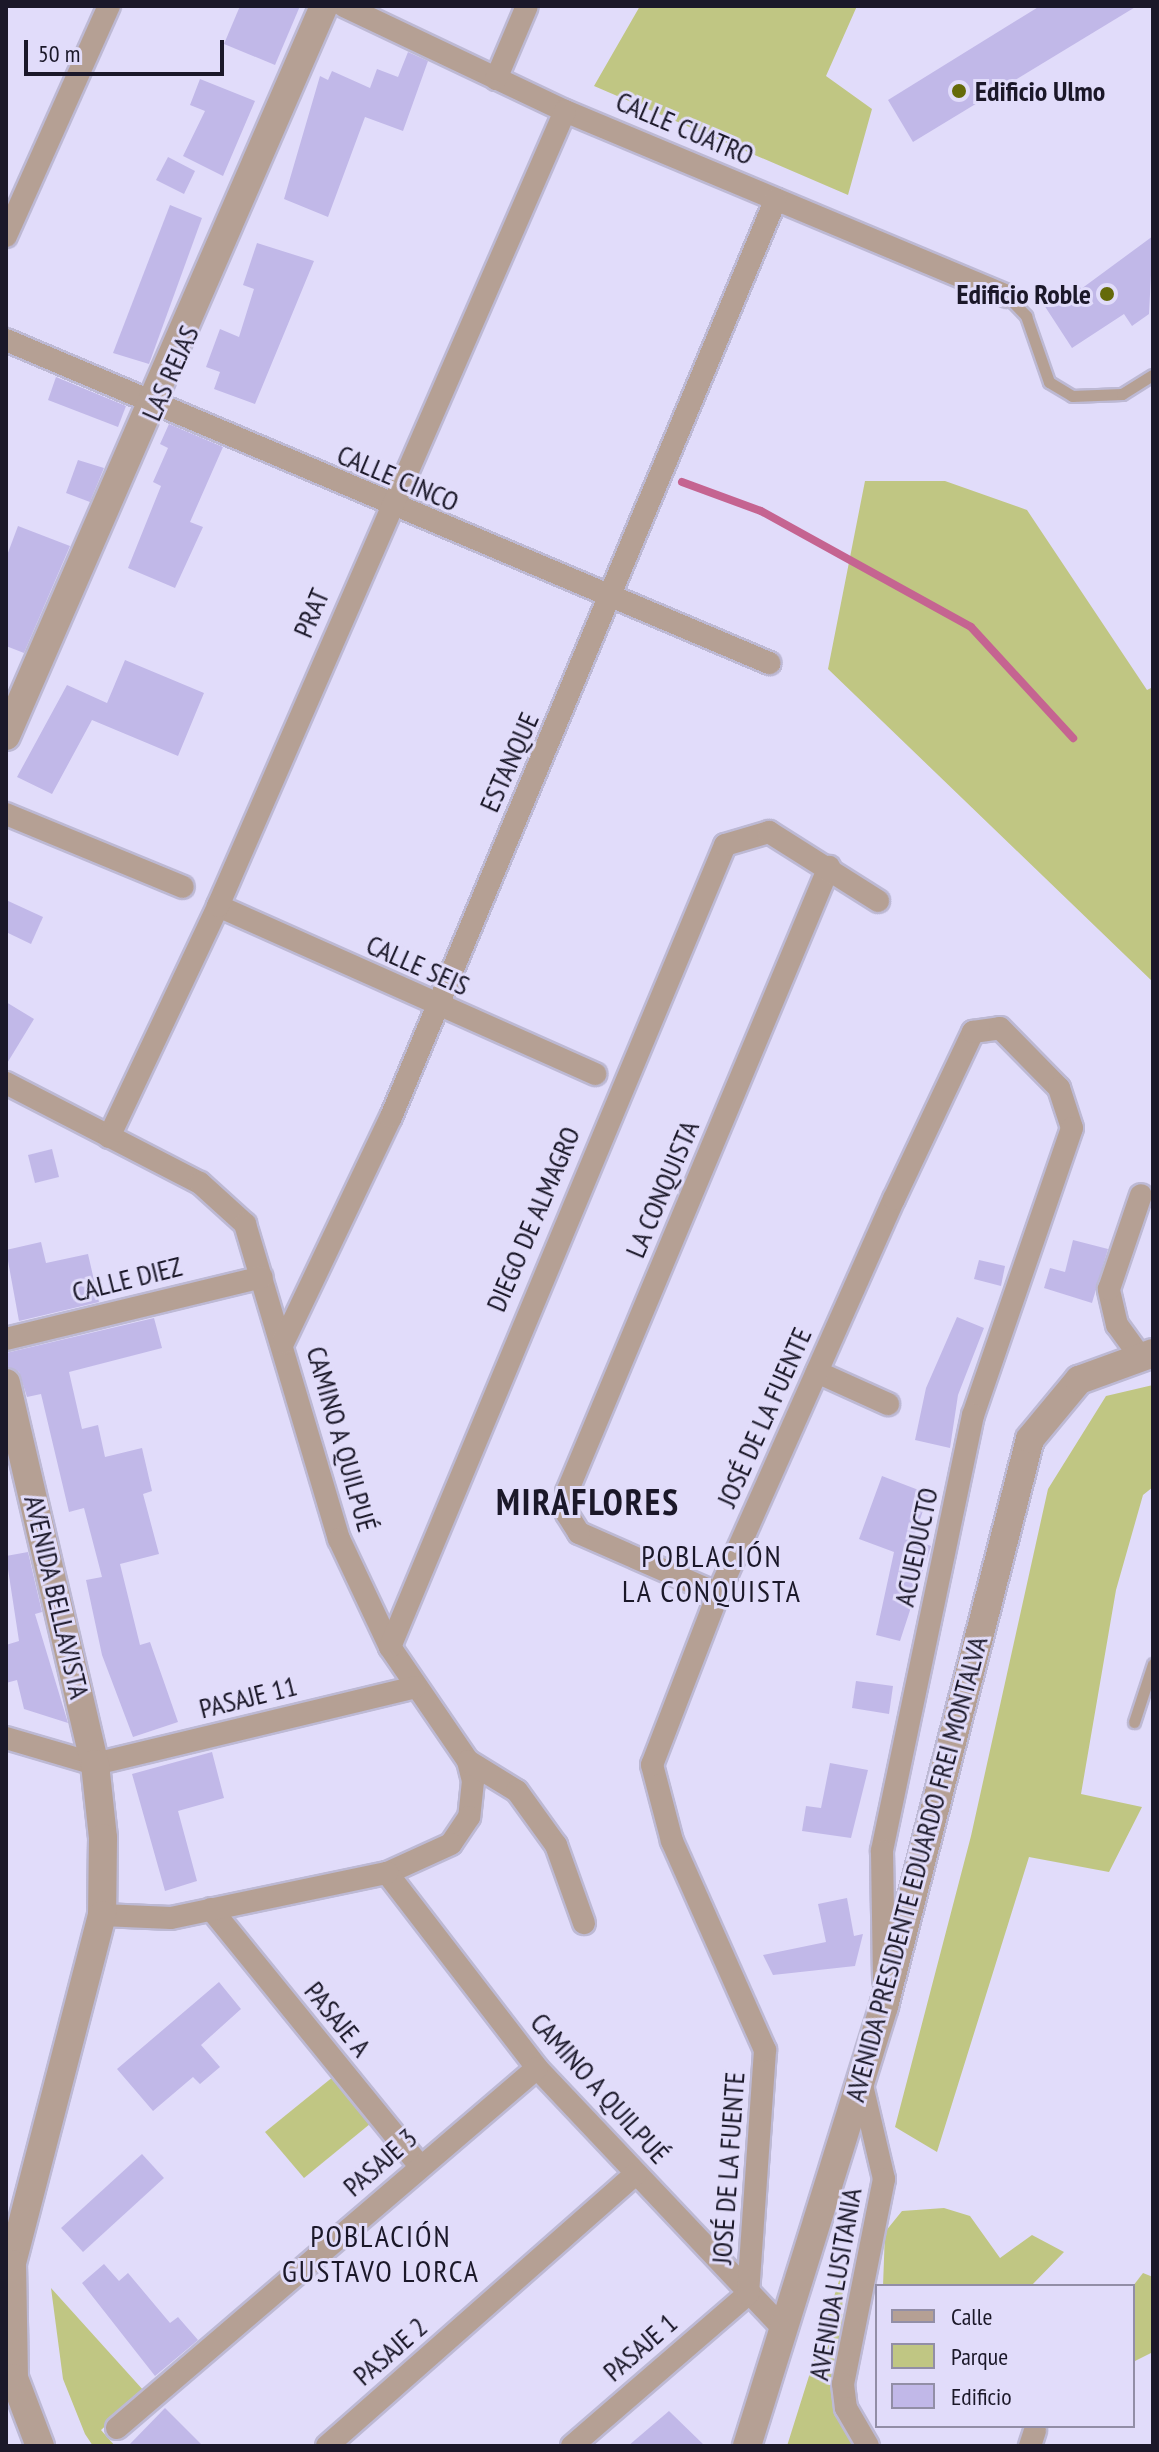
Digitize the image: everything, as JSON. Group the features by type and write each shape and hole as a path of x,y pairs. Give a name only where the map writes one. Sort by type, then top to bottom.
{"street":[{"path":"6,236 109,6"},
{"name":"LAS REJAS","path":"6,736 156,404 324,6"},
{"name":"CALLE CUATRO","path":"344,6 565,111 1007,296"},
{"path":"496,79 527,6"},
{"name":"PRAT","path":"109,1137 218,906 388,507 565,111"},
{"name":"ESTANQUE","path":"283,1343 612,602 776,199"},
{"name":"CALLE CINCO","path":"6,340 612,602 769,663"},
{"path":"6,814 183,887"},
{"name":"DIEGO DE ALMAGRO","path":"390,1647 678,943 725,845 752,832 769,832 829,867"},
{"path":"829,867 878,901"},
{"name":"LA CONQUISTA","path":"718,1594 579,1533 567,1514 567,1492 829,867"},
{"name":"CALLE SEIS","path":"218,906 434,1006 595,1074"},
{"name":"JOSÉ DE LA FUENTE","path":"748,2294 765,2050 672,1841 652,1765 718,1594 973,1032 1000,1028 1059,1088 1070,1114"},
{"name":"CAMINO A QUILPUÉ","path":"6,1083 200,1183 237,1212 283,1343 339,1539 390,1647 468,1761 473,1799 462,1832 429,1858 387,1873 145,1921 102,1915"},
{"name":"ACUEDUCTO","path":"884,2006 882,1851 896,1775 973,1415 1069,1145 1070,1114"},
{"path":"1141,1195 1109,1289 1117,1325 1146,1354"},
{"name":"CALLE DIEZ","path":"6,1339 262,1277"},
{"name":"AVENIDA PRESIDENTE EDUARDO FREI MONTALVA","path":"747,2446 884,2006 1030,1439 1079,1380 1146,1354"},
{"path":"817,1372 888,1404"},
{"name":"AVENIDA BELLAVISTA","path":"6,1383 95,1764"},
{"name":"PASAJE 11","path":"95,1764 415,1687"},
{"path":"6,1738 95,1764 102,1915 12,2264 14,2378 40,2446"},
{"path":"468,1761 517,1791 556,1845 584,1923"},
{"name":"CAMINO A QUILPUÉ","path":"387,1873 537,2068 784,2329"},
{"name":"PASAJE A","path":"211,1909 420,2166"},
{"name":"PASAJE 3","path":"117,2428 537,2068"},
{"name":"AVENIDA LUSITANIA","path":"861,2081 884,2179 843,2384 846,2408 868,2446"},
{"name":"PASAJE 2","path":"327,2446 636,2174"},
{"name":"PASAJE 1","path":"572,2446 748,2294"}],"lane":[{"path":"1007,296 1026,316 1049,382 1072,396 1122,394 1153,375"},
{"path":"1134,1722 1153,1664"}],"green space":[{"path":"640,6 857,6 826,76 872,109 848,195 594,86"},
{"path":"865,481 945,481 1027,510 1147,690 1153,687 1153,982 828,669"},
{"path":"1153,1385 1153,1487 1143,1495 1116,1590 1081,1794 1142,1807 1109,1872 1029,1857 937,2152 895,2127 971,1836 1048,1489 1106,1396"},
{"path":"339,2072 376,2119 304,2178 265,2132"},
{"path":"944,2208 970,2216 1000,2258 1032,2235 1064,2252 1033,2284 883,2284 885,2232 902,2211"},
{"path":"843,2268 841,2388 859,2446 787,2446"},
{"path":"1143,2273 1153,2277 1153,2352 1135,2361 1135,2284"},
{"path":"51,2288 144,2391 101,2430 115,2446 93,2446 85,2434 63,2379"}],"building":[{"path":"240,6 300,6 275,65 224,44"},
{"path":"1040,6 1137,6 913,142 888,100"},
{"path":"408,52 428,61 403,131 365,117 328,217 284,199 320,76 328,80 332,71 370,88 377,69 398,77"},
{"path":"200,79 255,101 223,176 183,156 205,111 190,105"},
{"path":"168,157 195,171 184,194 156,180"},
{"path":"170,205 202,218 149,364 113,353"},
{"name":"Edificio Roble","path":"1153,236 1149,314 1132,326 1124,314 1072,348 1044,305 1078,283 1081,289"},
{"path":"257,243 314,261 255,404 214,389 220,372 206,367 220,329 239,337 254,289 243,285"},
{"path":"56,377 126,406 118,427 48,400"},
{"path":"169,424 223,447 190,522 203,527 175,588 128,568 161,486 153,482 168,448 160,444"},
{"path":"78,460 104,468 90,502 66,493"},
{"path":"18,526 70,546 24,653 6,646 6,558"},
{"path":"125,660 204,693 178,756 92,720 52,794 17,777 67,685 107,703"},
{"path":"6,900 43,917 31,944 6,932"},
{"path":"6,1002 34,1019 6,1065"},
{"path":"52,1149 59,1177 35,1183 28,1155"},
{"path":"1073,1240 1108,1249 1092,1303 1044,1288 1050,1268 1065,1272"},
{"path":"41,1242 46,1263 88,1254 99,1302 19,1321 6,1250"},
{"path":"979,1260 1005,1266 1001,1286 974,1279"},
{"path":"957,1317 984,1328 958,1395 950,1448 915,1440 926,1388"},
{"path":"154,1318 162,1348 69,1372 82,1429 98,1425 105,1457 142,1448 152,1491 143,1494 159,1554 120,1564 140,1645 150,1642 178,1722 133,1737 102,1655 86,1580 102,1577 84,1508 69,1512 41,1394 27,1397 19,1372 6,1366 6,1353"},
{"path":"882,1476 929,1494 913,1539 931,1546 900,1641 876,1635 894,1552 859,1539"},
{"path":"28,1552 42,1612 35,1614 68,1723 24,1709 17,1680 6,1683 6,1645 19,1641 6,1556"},
{"path":"856,1681 893,1686 889,1714 852,1708"},
{"path":"212,1752 224,1798 178,1811 197,1881 165,1891 132,1774"},
{"path":"830,1763 868,1770 851,1838 802,1831 806,1806 821,1808"},
{"path":"847,1898 854,1936 863,1934 855,1966 773,1975 763,1955 826,1942 818,1904"},
{"path":"219,1982 241,2009 201,2045 220,2067 200,2084 193,2077 153,2111 117,2069"},
{"path":"142,2154 164,2178 83,2252 61,2228"},
{"path":"104,2264 119,2281 128,2273 170,2323 178,2317 198,2340 155,2376 82,2283"},
{"path":"165,2408 203,2446 128,2446"},
{"path":"669,2411 705,2446 628,2446"}],"waterway":[{"path":"682,482 761,511 971,627 1073,738"}],"place":[{"name":"Edificio Ulmo","path":"959,91"},
{"name":"Edificio Roble","path":"1107,294"}],"district":[{"name":"MIRAFLORES","path":"588,1502"},
{"name":"POBLACIÓN LA CONQUISTA","path":"712,1573"},
{"name":"POBLACIÓN GUSTAVO LORCA","path":"381,2253"}]}
